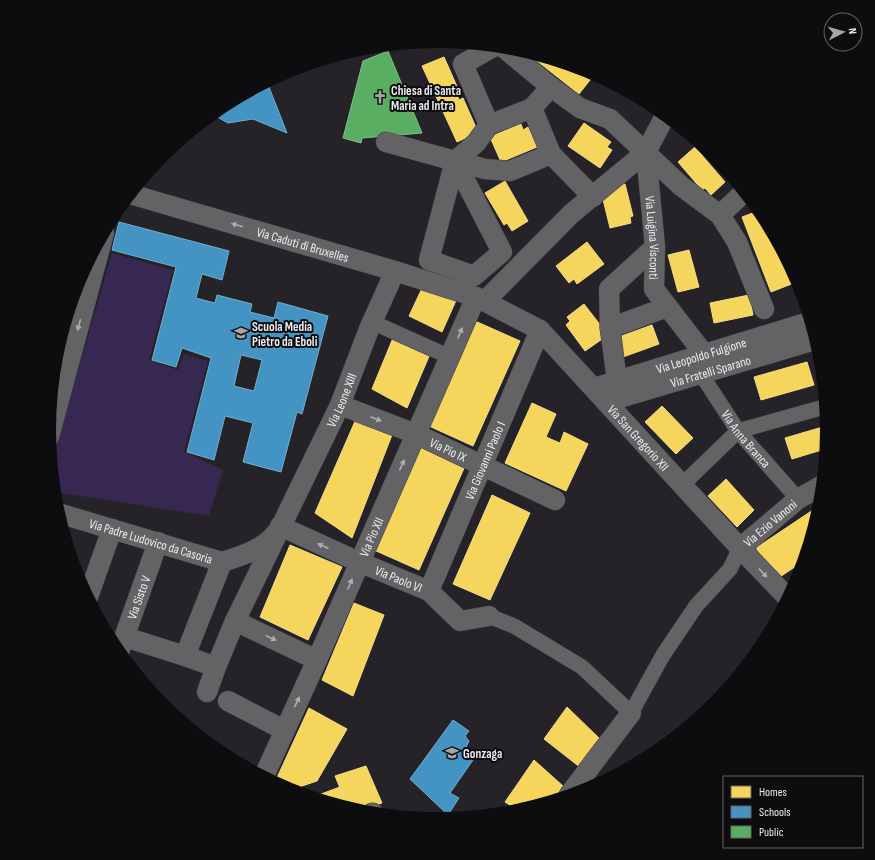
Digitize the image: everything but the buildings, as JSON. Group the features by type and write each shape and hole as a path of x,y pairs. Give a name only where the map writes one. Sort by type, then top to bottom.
{"street":[{"path":"485,51 464,64 489,125"},
{"path":"513,55 551,87 580,108 610,119 681,186 720,215 737,242 764,309"},
{"path":"455,161 502,252 474,276 429,260 455,161 476,143 489,125 532,108 551,87"},
{"path":"532,108 551,154 593,197"},
{"path":"480,299 571,214 646,152 662,121"},
{"path":"386,142 485,169 510,171 551,154"},
{"name":"Via Luigina Visconti","path":"646,152 655,247 654,289 704,354"},
{"name":"Via Caduti di Bruxelles","path":"135,196 395,271 480,299"},
{"path":"720,215 740,196"},
{"path":"617,381 610,328 609,289 655,247"},
{"path":"56,411 98,256"},
{"name":"Via Leone XIII","path":"280,526 296,497 340,405 372,322 395,271"},
{"name":"Via San Gregorio XII","path":"480,299 540,330 783,593"},
{"name":"Via Pio XII","path":"266,771 317,660 450,357 480,299"},
{"path":"610,328 667,307"},
{"path":"372,322 450,357"},
{"name":"Via Leopoldo Fulgione","path":"600,395 617,381 804,324"},
{"name":"Via Giovanni Paolo I","path":"429,590 540,330"},
{"name":"Via Fratelli Sparano","path":"600,395 701,374 809,342"},
{"name":"Via Anna Branca","path":"701,374 738,431 798,499"},
{"name":"Via Pio IX","path":"340,405 416,434 555,500"},
{"path":"682,485 738,431 819,408"},
{"name":"Via Ezio Vanoni","path":"740,548 798,499 814,490"},
{"name":"Via Padre Ludovico da Casoria","path":"66,515 222,562 240,556 270,541 280,526"},
{"path":"207,692 235,621 280,526"},
{"name":"Via Paolo VI","path":"280,526 359,562 429,590 460,621 489,616"},
{"path":"91,589 112,529"},
{"name":"Via Sisto V","path":"122,644 158,542"},
{"path":"576,786 630,713 663,655 696,606 730,569 740,548"},
{"path":"185,656 222,562"},
{"path":"489,616 514,626 582,667 630,713"},
{"path":"235,621 317,660"},
{"path":"122,644 185,656 216,667"},
{"path":"228,701 284,730"}],"shaded area":[{"path":"112,253 173,270 149,360 178,370 184,354 208,361 184,452 223,470 209,516 61,493 56,447"}],"place":[{"name":"Chiesa di Santa Maria ad Intra","path":"380,97"},
{"name":"Scuola Media Pietro da Eboli","path":"241,333"},
{"name":"Gonzaga","path":"452,753"}]}
